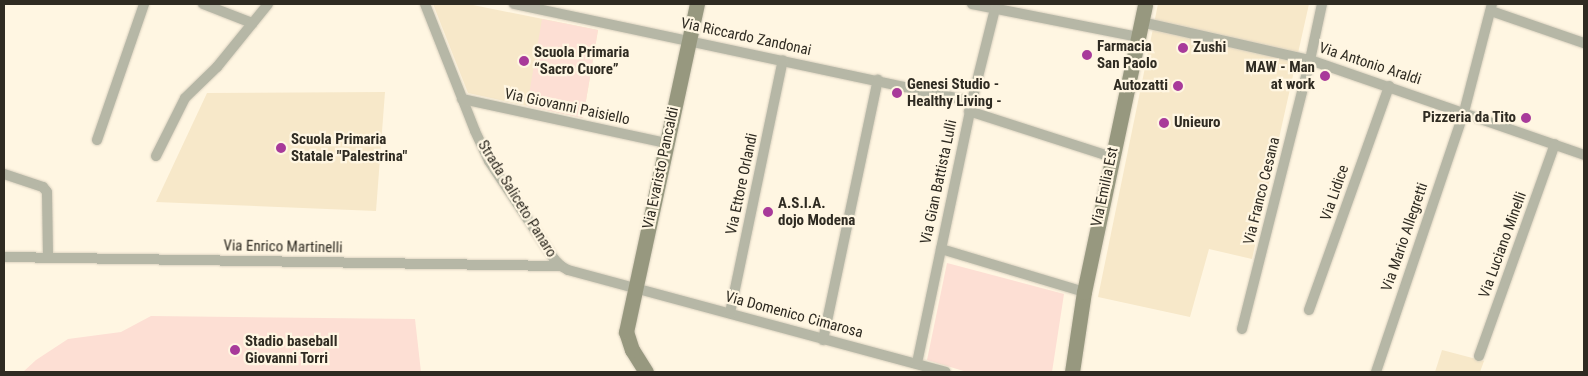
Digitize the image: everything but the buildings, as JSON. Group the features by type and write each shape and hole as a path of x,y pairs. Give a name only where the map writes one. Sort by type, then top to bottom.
{"street":[{"path":"97,140 144,4"},
{"path":"203,4 252,23"},
{"path":"156,156 185,98 217,67 268,4"},
{"name":"Strada Saliceto Panaro","path":"425,4 462,99 489,161 554,259 568,270 635,287"},
{"name":"Via Riccardo Zandonai","path":"514,4 972,101"},
{"name":"Via Evaristo Pancaldi","path":"646,372 632,350 626,332 696,4"},
{"path":"972,4 1138,38"},
{"name":"Via Emilia Est","path":"1072,372 1084,292 1111,157 1145,4"},
{"name":"Via Franco Cesana","path":"1242,329 1310,60 1322,4"},
{"path":"1491,8 1584,43"},
{"name":"Via Mario Allegretti","path":"1376,372 1464,112 1491,8"},
{"name":"Via Gian Battista Lulli","path":"917,363 969,112 995,9"},
{"name":"Via Antonio Araldi","path":"1141,22 1310,60 1584,155"},
{"name":"Via Ettore Orlandi","path":"730,313 783,60"},
{"path":"823,340 878,80"},
{"name":"Via Lidice","path":"1309,310 1388,86"},
{"name":"Via Giovanni Paisiello","path":"462,99 666,143"},
{"path":"969,112 1111,157"},
{"name":"Via Luciano Minelli","path":"1479,356 1555,144"},
{"path":"4,174 43,187 47,192 48,258"},
{"path":"941,249 1084,292"},
{"name":"Via Enrico Martinelli","path":"4,257 561,266"},
{"name":"Via Domenico Cimarosa","path":"635,287 945,372"}],"shaded area":[{"name":"Scuola Primaria “Sacro Cuore”","path":"433,4 468,4 598,30 583,118 468,93"},
{"path":"1158,4 1309,4 1252,259 1209,249 1190,317 1098,297"},
{"path":"542,19 598,30 583,118 527,106"},
{"name":"Scuola Primaria Statale \"Palestrina\"","path":"385,92 376,211 156,202 207,93"},
{"path":"947,263 1064,294 1052,372 967,372 927,360"},
{"name":"Stadio baseball Giovanni Torri","path":"151,316 415,319 421,372 23,372 36,360 68,339 121,332"},
{"path":"1442,350 1484,361 1480,372 1435,372"}],"place":[{"name":"Zushi","path":"1183,48"},
{"name":"Farmacia San Paolo","path":"1087,55"},
{"name":"Scuola Primaria “Sacro Cuore”","path":"524,61"},
{"name":"MAW - Man at work","path":"1325,76"},
{"name":"Autozatti","path":"1178,86"},
{"name":"Genesi Studio - Healthy Living -","path":"897,93"},
{"name":"Pizzeria da Tito","path":"1526,118"},
{"name":"Unieuro","path":"1164,123"},
{"name":"Scuola Primaria Statale \"Palestrina\"","path":"281,148"},
{"name":"A.S.I.A. dojo Modena","path":"768,212"},
{"name":"Stadio baseball Giovanni Torri","path":"235,350"}]}
